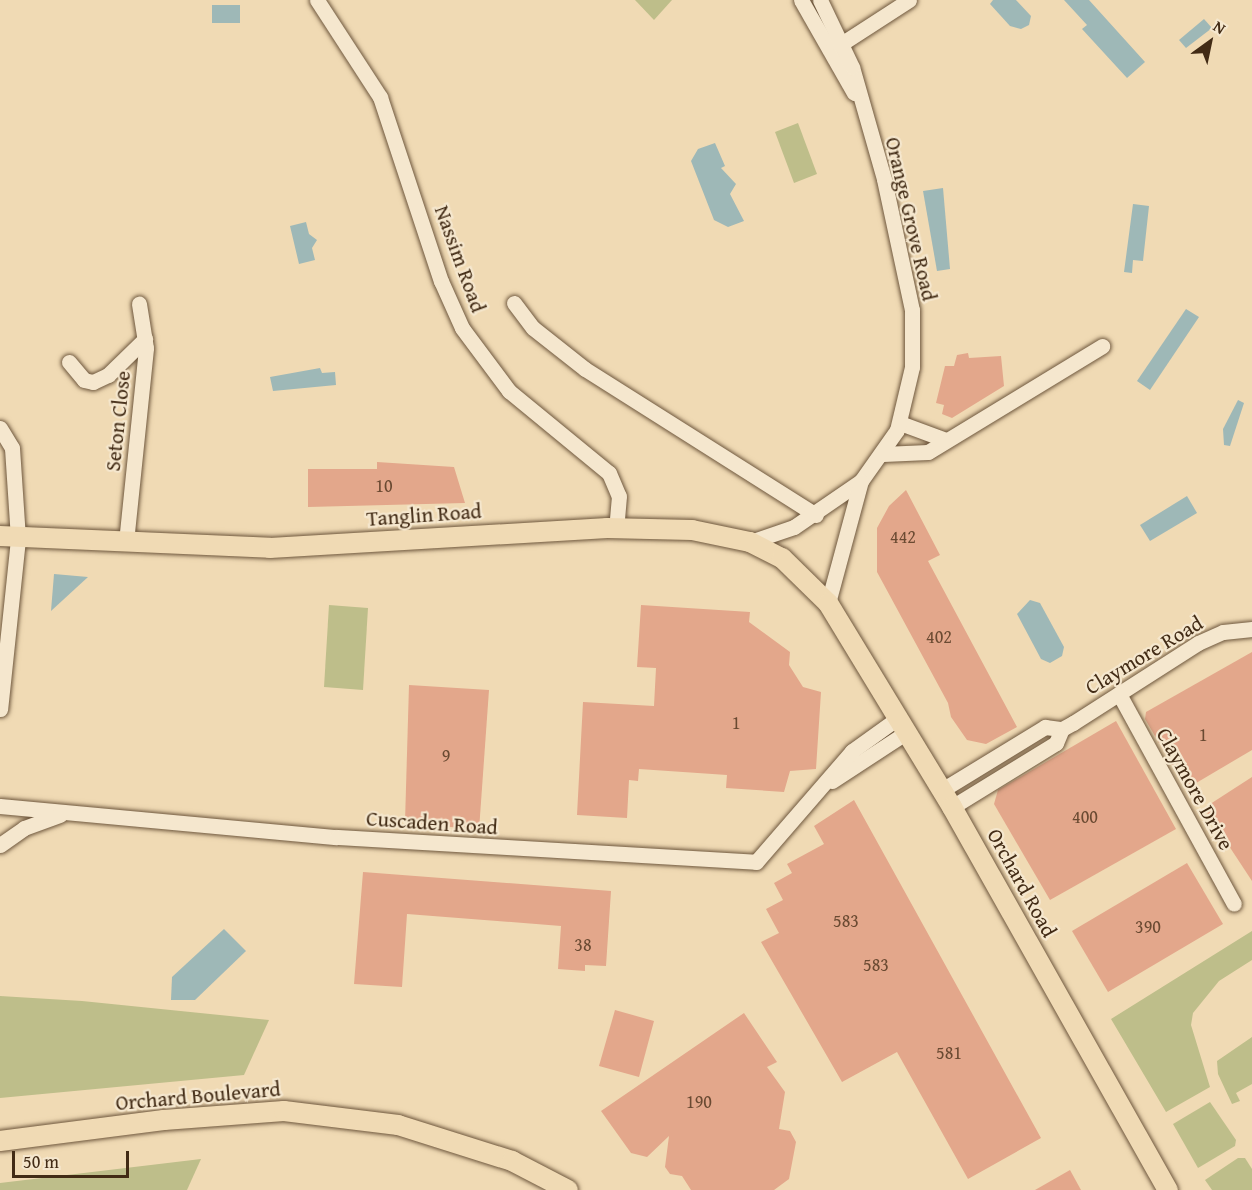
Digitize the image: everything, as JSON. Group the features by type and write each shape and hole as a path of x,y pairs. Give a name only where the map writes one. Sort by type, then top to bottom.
{"main road":[{"name":"Tanglin Road","path":"9,537 270,549 616,528 692,530 750,542 787,561 828,603"},
{"name":"Orchard Road","path":"828,603 952,807 1168,1190"},
{"name":"Orchard Boulevard","path":"0,1141 164,1120 284,1111 407,1128 512,1161 568,1190"}],"street":[{"name":"Nassim Road","path":"317,0 380,97 458,320 509,391 609,473 619,496 616,528"},
{"name":"Orange Grove Road","path":"801,0 819,37 858,98"},
{"name":"Orange Grove Road","path":"750,542 816,515 861,481 883,454 900,423 912,367 912,310 884,179 858,98 852,67 820,0"},
{"path":"819,37 841,44 909,0"},
{"path":"514,303 533,328 585,369 816,515"},
{"name":"Seton Close","path":"126,542 145,339 139,304"},
{"path":"69,362 84,380 93,382 108,375 145,339"},
{"path":"883,454 928,452 1098,349"},
{"path":"900,423 946,440"},
{"path":"0,428 12,448 0,709"},
{"name":"Orange Grove Road","path":"828,603 861,481"},
{"name":"Claymore Road","path":"952,807 1056,743 1062,729 1198,643 1223,632 1252,629"},
{"name":"Claymore Drive","path":"1119,694 1234,904"},
{"name":"Cuscaden Road","path":"0,806 63,814 516,851 756,862 792,816 827,784 852,752 902,725"},
{"name":"Claymore Road","path":"942,790 1045,727 1062,729"},
{"path":"0,845 24,828 63,814"}],"green space":[{"path":"635,0 672,0 654,20"},
{"path":"798,123 817,174 794,183 775,132"},
{"path":"329,605 368,608 363,690 324,687"},
{"path":"1252,931 1252,960 1219,981 1193,1013 1191,1025 1210,1087 1166,1112 1111,1019"},
{"path":"0,996 82,1001 269,1020 244,1075 0,1098"},
{"path":"1252,1037 1252,1084 1236,1093 1240,1101 1232,1104 1218,1074 1217,1061"},
{"path":"1210,1102 1236,1140 1235,1146 1198,1168 1173,1124"},
{"path":"1238,1158 1245,1158 1252,1169 1252,1190 1212,1190 1205,1180"},
{"path":"201,1159 187,1190 0,1190 0,1183"}],"water":[{"path":"993,0 1016,0 1031,16 1029,25 1021,29 1010,26 990,4"},
{"path":"1064,0 1089,0 1145,62 1127,78 1082,29 1087,25"},
{"path":"212,5 240,5 240,23 212,23"},
{"path":"1204,19 1212,28 1186,48 1179,40"},
{"path":"715,143 725,166 721,168 736,184 730,194 744,221 728,227 714,220 691,161 698,149"},
{"path":"943,188 950,269 937,271 923,191"},
{"path":"1133,204 1149,206 1143,261 1133,260 1132,273 1124,272"},
{"path":"306,222 309,234 317,240 312,248 315,260 299,264 290,226"},
{"path":"1186,309 1199,317 1150,390 1137,381"},
{"path":"320,368 322,373 335,372 336,385 273,391 270,377"},
{"path":"1238,400 1244,403 1230,446 1224,445 1223,429"},
{"path":"1187,496 1197,513 1150,541 1140,525"},
{"path":"54,574 88,577 51,611"},
{"path":"1030,600 1040,603 1064,647 1062,656 1050,663 1041,659 1017,614"},
{"path":"224,929 246,951 195,1000 171,1000 172,977"}],"building":[{"path":"968,353 969,358 1001,356 1004,386 952,418 942,414 944,405 936,403 945,366 954,366 957,355"},
{"path":"377,462 454,467 465,503 308,507 308,469 377,469"},
{"path":"906,490 940,555 928,561 1017,727 986,744 967,740 951,717 948,703 877,572 877,528 889,506"},
{"path":"641,605 750,612 749,622 790,652 789,665 803,687 821,692 816,769 790,771 784,792 726,788 727,775 639,769 638,781 629,780 627,818 577,815 583,702 654,706 656,668 637,667"},
{"path":"1252,652 1252,750 1186,789 1145,719 1146,712"},
{"path":"409,685 489,690 479,830 405,822"},
{"path":"1116,721 1176,829 1050,900 994,804 998,790"},
{"path":"1252,777 1252,881 1204,808"},
{"path":"854,800 1041,1138 968,1179 897,1052 842,1082 761,942 779,933 766,909 783,900 774,883 792,873 787,864 824,844 814,826"},
{"path":"1187,863 1223,924 1108,992 1072,931"},
{"path":"363,872 611,891 606,966 585,965 585,971 558,969 561,926 407,914 402,987 354,984"},
{"path":"615,1010 654,1021 639,1077 599,1066"},
{"path":"744,1013 777,1062 767,1067 785,1092 779,1129 790,1131 796,1142 789,1179 774,1190 691,1190 682,1176 670,1174 665,1167 669,1136 647,1157 631,1153 601,1111"},
{"path":"1070,1170 1081,1190 1035,1190"}]}
